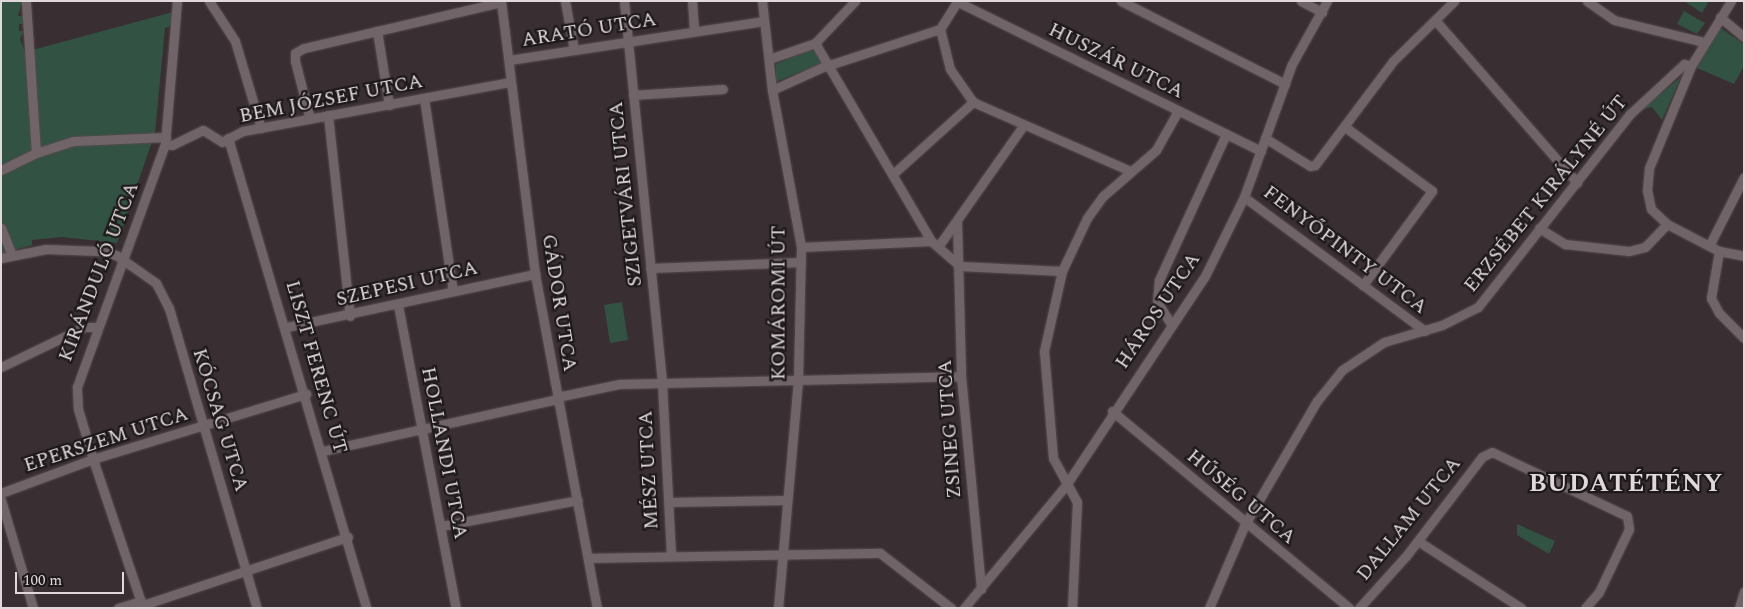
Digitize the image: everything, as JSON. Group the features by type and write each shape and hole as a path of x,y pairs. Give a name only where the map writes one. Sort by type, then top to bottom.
{"street":[{"path":"26,1 36,153"},
{"name":"KIRÁNDULÓ UTCA","path":"142,605 78,409 77,387 95,327 124,260 166,140 177,1"},
{"path":"209,1 235,41 261,128"},
{"path":"566,1 574,50"},
{"name":"SZIGETVÁRI UTCA","path":"624,1 662,383"},
{"path":"692,1 694,31"},
{"name":"KOMÁROMI ÚT","path":"762,1 772,90 801,247 798,380 778,608"},
{"path":"769,59 815,43 855,1"},
{"path":"1121,1 1285,84"},
{"path":"1301,1 1322,12"},
{"name":"HÁROS UTCA","path":"964,608 1066,485 1112,411 1222,246 1244,197 1285,84 1327,1"},
{"path":"1265,138 1310,166 1345,127 1393,61 1454,1"},
{"path":"1587,1 1614,20 1704,42"},
{"path":"1731,1 1704,42 1691,66 1647,178 1651,208 1668,224 1719,251 1744,256"},
{"path":"310,119 296,54 377,31 501,2"},
{"name":"GÁDOR UTCA","path":"501,2 535,274 557,398 590,558 597,608"},
{"path":"772,90 830,66 940,29 957,2"},
{"name":"HUSZÁR UTCA","path":"957,2 1261,151"},
{"path":"1720,17 1744,37"},
{"path":"1435,20 1577,183"},
{"name":"ARATÓ UTCA","path":"509,60 764,21"},
{"path":"940,29 950,69 973,102 1023,126 1096,152 1130,171"},
{"path":"377,31 389,105"},
{"path":"815,43 936,243 960,266 1062,270"},
{"name":"ERZSÉBET KIRÁLYNÉ ÚT","path":"1209,608 1245,524 1317,400 1342,370 1384,342 1425,331 1484,301 1539,228 1637,106 1684,64 1691,66"},
{"name":"BEM JÓZSEF UTCA","path":"166,140 172,145 203,130 220,142 261,128 512,82"},
{"path":"634,94 723,89"},
{"path":"424,98 453,292"},
{"path":"893,174 973,102"},
{"path":"1072,608 1077,502 1066,485 1053,458 1044,378 1044,351 1062,270 1087,218 1130,171 1156,150 1178,111"},
{"path":"328,116 350,316"},
{"path":"801,247 936,243 957,221 1023,126"},
{"path":"1345,127 1432,191 1363,285"},
{"path":"1171,324 1157,302 1159,280 1226,134"},
{"name":"LISZT FERENC ÚT","path":"228,138 287,327 348,537 366,608"},
{"path":"1,170 36,153 75,140 166,140"},
{"path":"1709,246 1744,177"},
{"name":"FENYŐPINTY UTCA","path":"1244,197 1425,331"},
{"name":"ZSINEG UTCA","path":"957,221 960,266 961,376 981,589"},
{"path":"1539,228 1565,244 1629,251 1645,247 1668,224"},
{"path":"1,228 12,255"},
{"name":"KÓCSAG UTCA","path":"1,258 65,248 110,253 150,277 165,299 257,608"},
{"path":"1719,251 1711,298 1719,313 1744,338"},
{"path":"650,268 801,262"},
{"name":"SZEPESI UTCA","path":"287,327 350,316 535,274"},
{"name":"HOLLANDI UTCA","path":"398,305 456,608"},
{"path":"1,367 77,330 95,327"},
{"path":"323,451 619,384 961,376"},
{"name":"MÉSZ UTCA","path":"662,383 671,556"},
{"name":"EPERSZEM UTCA","path":"1,492 93,459 203,428 306,394"},
{"name":"HŰSÉG UTCA","path":"1112,411 1245,524 1349,608"},
{"name":"DALLAM UTCA","path":"1359,608 1418,541 1486,453 1513,460 1627,516 1629,529 1599,592 1585,608"},
{"path":"1,500 34,608"},
{"path":"441,526 578,500"},
{"path":"669,502 787,500"},
{"path":"118,608 142,605 348,537"},
{"path":"1418,541 1521,608"},
{"path":"590,558 782,552 886,554 951,608"},
{"path":"1739,608 1744,592"}],"green space":[{"path":"1,1 22,1 18,16 24,16 24,24 19,24 19,31 24,31 20,39 25,52 173,12 173,25 165,28 155,133 117,243 62,237 32,240 32,245 1,254"},
{"path":"1684,1 1709,1 1702,13"},
{"path":"1684,11 1705,23 1697,34 1677,24"},
{"path":"1719,27 1744,44 1744,66 1734,84 1697,68"},
{"path":"809,50 816,51 822,63 776,82 776,64"},
{"path":"1681,77 1662,120 1652,107 1640,110"},
{"path":"622,302 628,340 610,343 604,305"},
{"path":"1517,524 1555,541 1549,554 1517,535"}],"district":[{"name":"BUDATÉTÉNY","path":"1626,484"}]}
